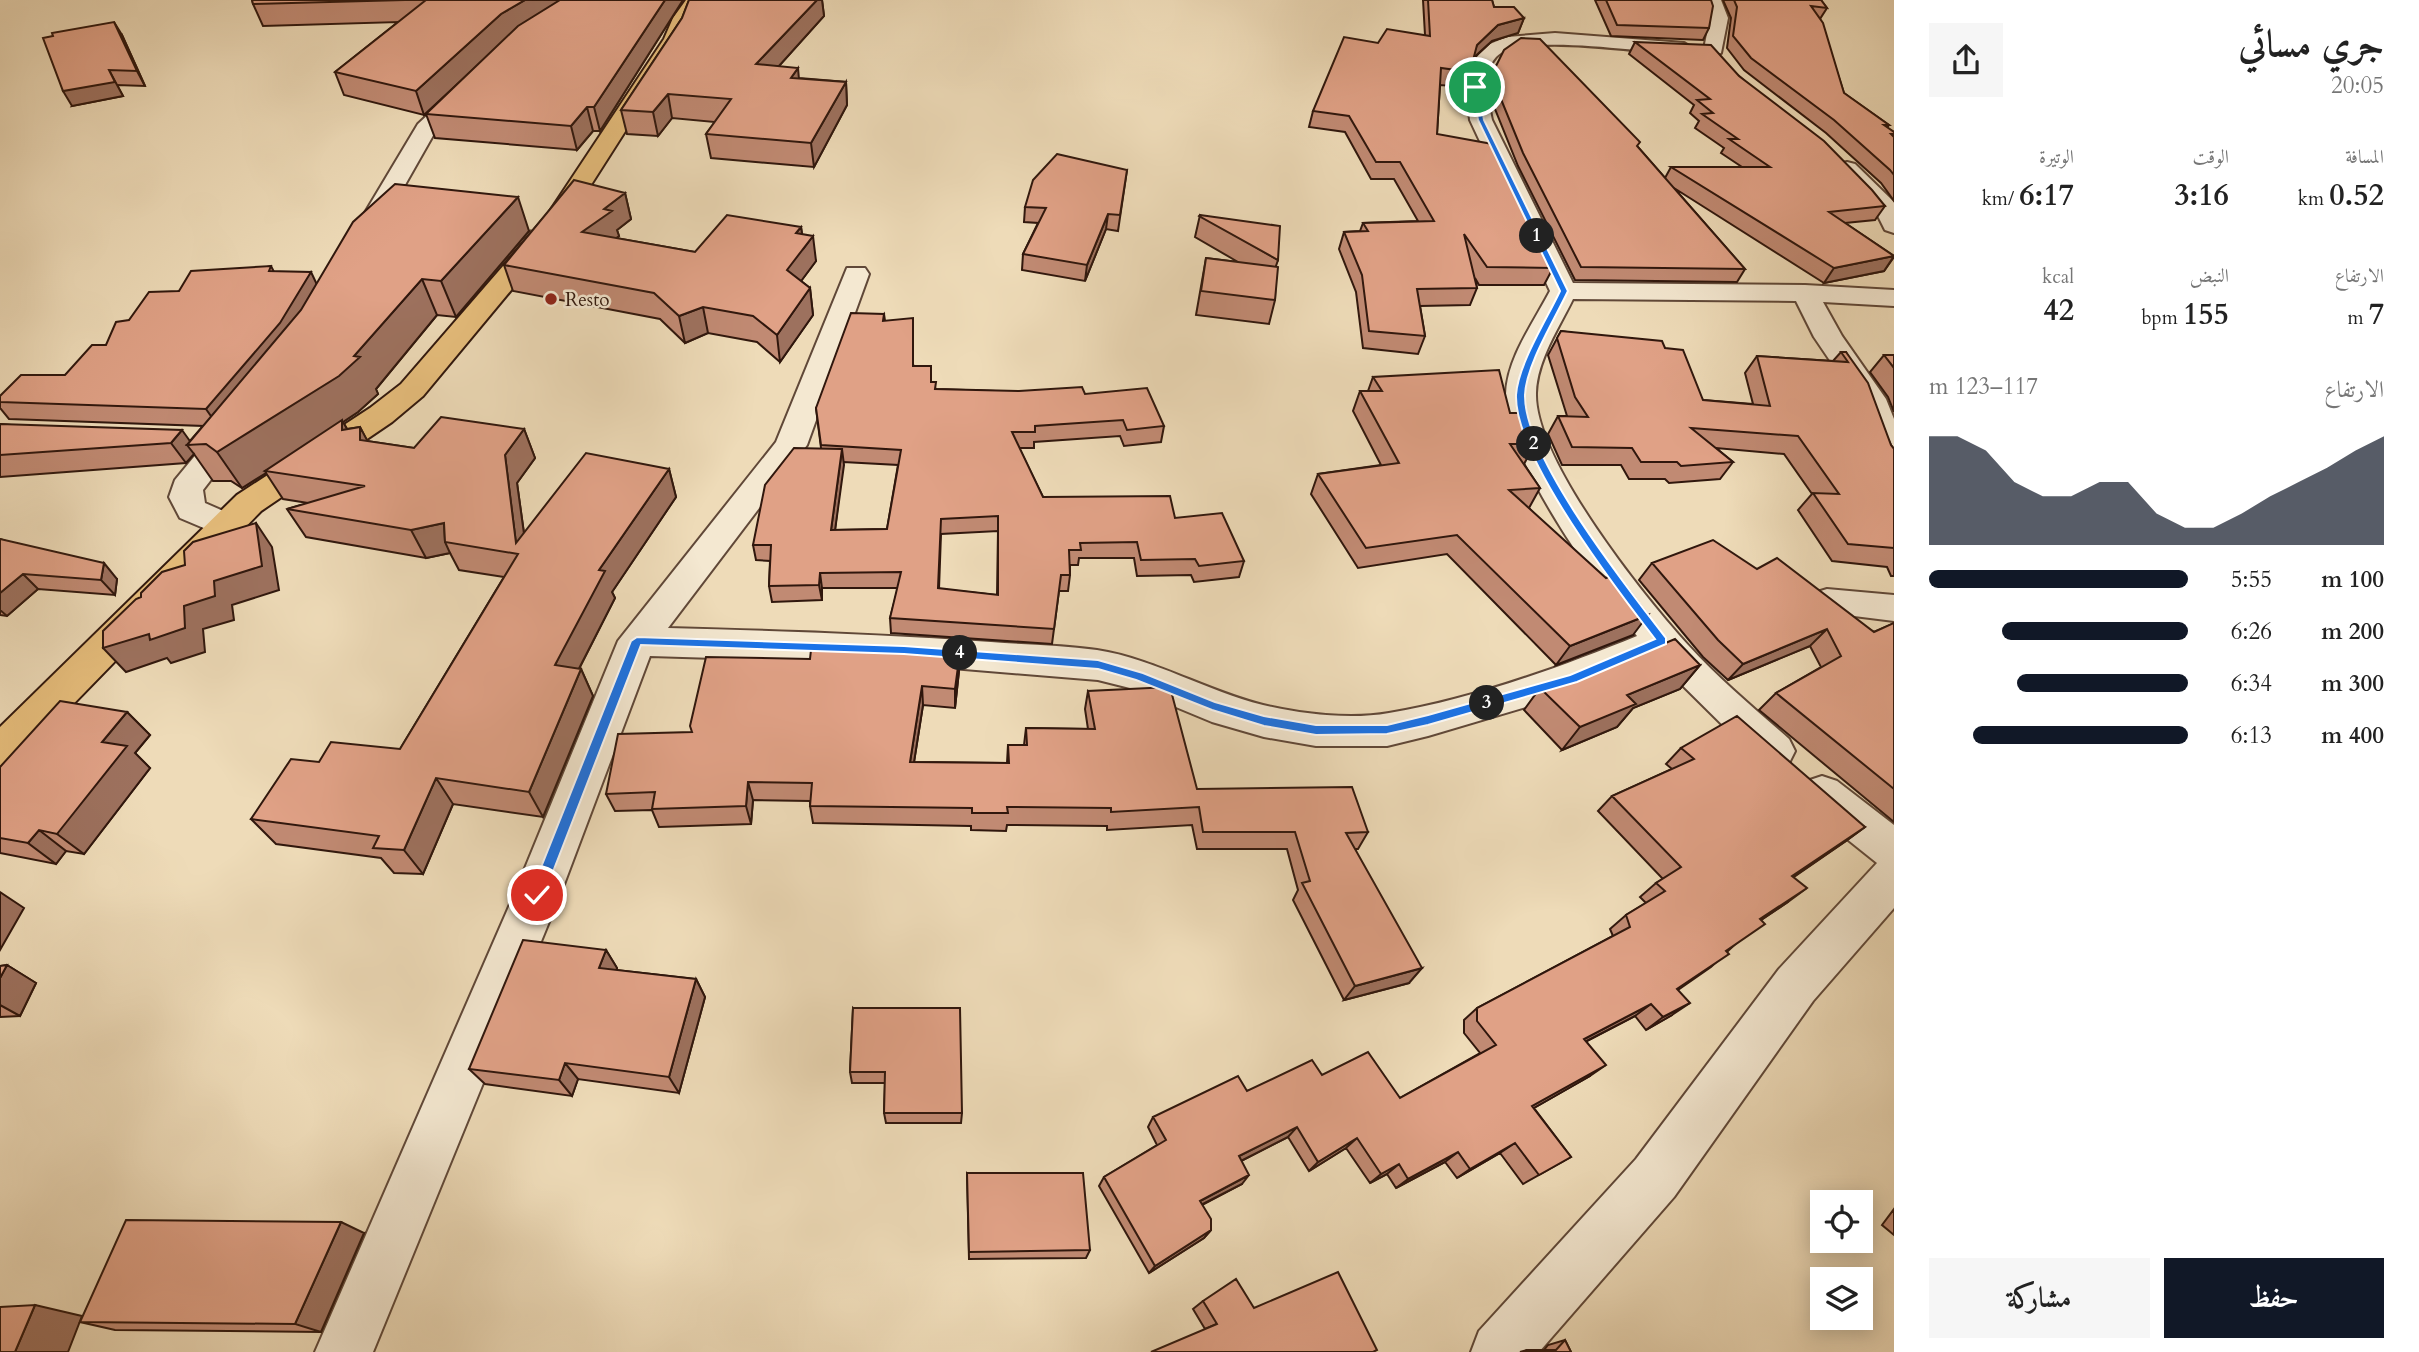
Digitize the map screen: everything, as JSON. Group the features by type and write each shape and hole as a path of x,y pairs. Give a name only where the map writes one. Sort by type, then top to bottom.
{"main road":[{"path":"0,753 225,525 277,482 381,415 412,390 557,219 674,39 682,18 695,0"}],"street":[{"path":"1564,291 1481,120 1475,87 1485,59 1501,44 1531,39 1721,59 1718,18 1712,0"},
{"path":"356,255 379,209 426,130 486,71"},
{"path":"1826,151 1887,209 1894,225"},
{"path":"344,1352 537,895 637,641 791,445 856,274"},
{"path":"1564,291 1805,293 1894,298"},
{"path":"1564,291 1526,370 1521,395 1537,454 1564,500 1623,590 1662,641 1717,699 1799,773 1894,850"},
{"path":"1805,293 1828,337 1871,399 1894,461"},
{"path":"225,525 192,510 186,497 193,478 255,403"},
{"path":"184,438 225,439"},
{"path":"1828,602 1894,608"},
{"path":"637,641 904,650 1098,665 1139,676 1212,706 1251,717 1316,730 1387,730 1573,678 1662,641"},
{"path":"1500,1352 1655,1178 1796,985 1894,876"}],"building":[{"path":"252,0 405,0 253,4"},
{"path":"426,0 525,0 501,14 416,91 335,72"},
{"path":"560,0 665,0 594,107 587,107 571,126 426,114 518,26"},
{"path":"689,0 817,0 756,64 798,68 791,78 846,82 811,143 706,134 731,99 668,94 653,112 621,110 682,18"},
{"path":"1428,0 1492,0 1494,7 1514,7 1524,18 1498,25 1477,45 1470,72 1441,68 1437,134 1492,144 1553,268 1487,267 1464,234 1477,288 1417,289 1425,336 1369,331 1362,275 1344,232 1368,231 1363,223 1434,221 1400,162 1376,162 1349,116 1313,111 1344,37 1378,43 1387,29 1430,36"},
{"path":"1606,0 1711,0 1713,6 1709,28 1617,25"},
{"path":"1734,0 1821,0 1827,8 1811,6 1823,23 1844,93 1889,125 1884,125 1894,132 1891,134 1894,137 1894,175 1834,120 1751,58 1733,36 1737,7"},
{"path":"114,22 137,71 109,70 115,82 63,91 43,38 53,36 52,33"},
{"path":"1521,38 1540,39 1640,142 1637,146 1745,269 1581,267 1523,153 1496,87 1496,66 1504,50"},
{"path":"1635,42 1711,45 1739,76 1824,141 1872,190 1885,206 1829,212 1894,256 1834,268 1671,167 1770,167 1729,139 1738,139 1702,114 1713,113 1697,100 1710,99"},
{"path":"1057,154 1127,170 1120,215 1108,214 1087,265 1023,254 1046,208 1025,207 1033,180"},
{"path":"574,180 625,193 604,209 612,211 582,232 695,252 727,215 801,227 796,233 813,236 787,270 810,288 777,335 753,316 703,307 679,316 654,293 504,265"},
{"path":"395,184 518,197 441,281 422,279 354,356 360,357 339,376 217,452 206,444 187,445 301,310 353,222"},
{"path":"1199,216 1280,226 1278,260"},
{"path":"1206,258 1278,267 1275,300 1201,291"},
{"path":"271,266 269,271 311,272 280,323 206,409 0,402 0,396 21,375 65,375 92,345 106,345 116,322 129,320 149,292 179,291 191,271"},
{"path":"851,313 884,314 883,321 913,318 913,366 931,366 931,382 936,382 935,389 1019,391 1082,387 1085,394 1147,388 1164,426 1127,430 1123,420 1035,426 1035,432 1012,432 1043,497 1170,496 1175,518 1222,513 1244,561 1199,566 1195,559 1141,560 1137,542 1080,543 1081,550 1069,550 1070,575 1061,575 1054,629 890,618 901,572 820,573 819,585 769,586 771,545 753,545 765,485 794,448 842,449 831,530 887,529 901,450 821,445 816,408","holes":["998,516 998,595 938,588 941,519"]},
{"path":"1561,331 1662,341 1665,348 1683,350 1703,400 1770,406 1757,356 1848,362 1841,352 1846,352 1868,383 1894,449 1894,548 1848,544 1813,493 1839,494 1798,436 1691,428 1733,462 1681,466 1677,462 1641,462 1632,448 1572,447 1558,416 1588,417 1575,397 1557,338"},
{"path":"1884,355 1894,355 1894,368"},
{"path":"1499,370 1510,413 1522,413 1535,444 1510,444 1540,488 1509,490 1606,578 1617,574 1648,615 1570,646 1457,535 1366,548 1318,474 1399,463 1360,391 1382,391 1373,377"},
{"path":"441,417 524,429 505,455 516,543 586,453 669,469 599,570 605,571 555,665 581,669 529,792 436,778 404,850 373,848 379,836 251,819 291,759 319,762 331,742 400,749 518,554 445,542 444,523 411,530 287,509 365,486 265,471 342,420 342,430 360,427 360,440 414,448"},
{"path":"0,424 182,430 171,443 0,455"},
{"path":"256,523 262,566 214,581 215,596 184,606 185,628 150,640 149,634 103,648 103,631 141,597 141,593 162,572 185,565 184,551 193,542"},
{"path":"0,539 104,563 101,580 23,574 0,593"},
{"path":"1713,540 1757,569 1777,558 1874,632 1894,623 1894,789 1776,693 1841,656 1827,629 1743,664 1718,640 1652,563"},
{"path":"1675,639 1700,665 1627,695 1636,704 1580,727 1540,688 1606,668"},
{"path":"881,647 960,652 955,689 922,686 910,762 1009,763 1008,745 1027,745 1026,728 1095,729 1088,691 1170,687 1197,789 1352,787 1368,832 1346,833 1422,968 1355,986 1302,883 1310,881 1295,832 1203,832 1199,807 1111,812 1111,808 1007,807 1008,813 972,813 972,808 810,806 812,783 748,782 746,806 652,809 655,792 606,794 618,734 692,732 690,726 706,657 810,659 811,650"},
{"path":"60,701 127,712 102,742 127,746 57,834 39,830 28,843 0,838 0,767"},
{"path":"1737,716 1865,827 1792,876 1807,888 1760,919 1765,924 1726,951 1729,954 1677,989 1690,1003 1663,1017 1651,1004 1584,1039 1606,1065 1532,1106 1571,1157 1539,1175 1515,1143 1470,1169 1458,1152 1408,1179 1399,1164 1381,1174 1357,1138 1318,1162 1297,1127 1239,1156 1249,1175 1200,1201 1211,1219 1211,1230 1155,1266 1104,1177 1166,1140 1153,1117 1238,1076 1247,1091 1312,1060 1322,1075 1368,1052 1400,1098 1496,1045 1477,1021 1477,1008 1630,927 1626,915 1665,891 1656,883 1681,867 1612,796 1694,759 1681,748"},
{"path":"523,940 606,950 599,968 696,979 669,1077 565,1063 559,1080 469,1069"},
{"path":"7,965 0,978 0,966"},
{"path":"853,1008 960,1008 962,1113 884,1113 885,1072 850,1072"},
{"path":"967,1173 1083,1173 1090,1250 969,1252"},
{"path":"126,1220 341,1222 295,1324 80,1322"},
{"path":"1338,1272 1377,1350 1373,1352 1151,1352 1217,1324 1203,1301 1236,1279 1254,1308"},
{"path":"35,1305 15,1352 0,1352 0,1307"},
{"path":"1565,1340 1571,1352 1527,1350 1556,1350"}],"place":[{"name":"Resto","path":"551,299"}],"route":[{"path":"537,895 637,641 686,645 904,650 1048,659 1098,665 1139,676 1212,706 1264,721 1316,730 1387,730 1573,678 1662,641 1623,590 1537,454 1521,395 1526,370 1564,291 1481,120 1475,87"}]}
